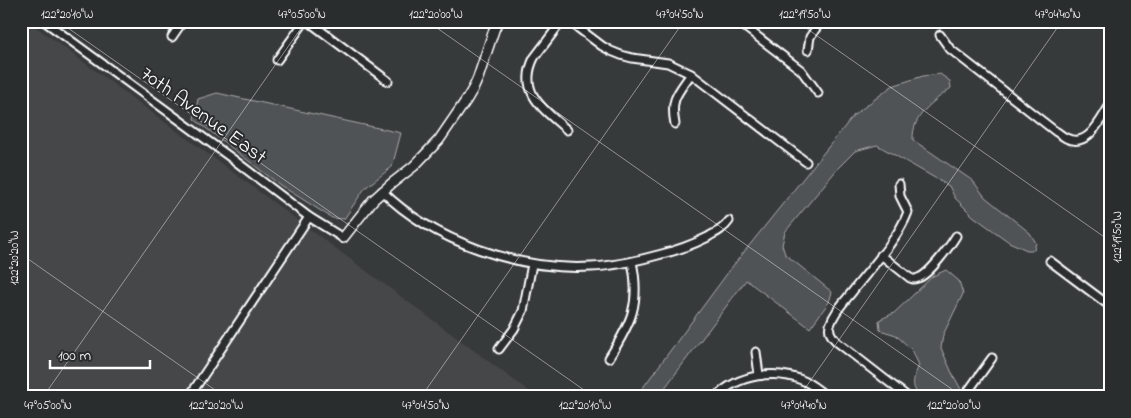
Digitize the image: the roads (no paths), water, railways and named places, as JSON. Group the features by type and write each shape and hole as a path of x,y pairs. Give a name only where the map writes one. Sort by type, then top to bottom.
{"street":[{"name":"70th Avenue East","path":"44,21 309,217 343,238"},
{"path":"172,37 183,21"},
{"path":"277,60 306,21 388,81"},
{"path":"343,238 373,200 414,166 439,140 467,99 478,78 498,21"},
{"path":"562,21 534,58 529,80 533,96 567,130"},
{"path":"569,21 611,51 632,58 668,63 691,74 806,162"},
{"path":"737,21 801,70 818,93"},
{"path":"808,50 810,37 821,21"},
{"path":"940,35 950,49 1066,138 1073,140 1086,138 1093,132 1110,105"},
{"path":"675,124 672,112 674,103 677,94 691,74"},
{"path":"899,184 900,196 908,212 901,227 881,255 836,312 830,324 830,333 836,342 908,397"},
{"path":"382,191 420,221 457,240 492,254 532,264 566,267 591,267 632,262 672,252 698,242 721,230 729,221"},
{"path":"189,397 309,217"},
{"path":"881,255 910,278 914,279 930,269 956,236"},
{"path":"1050,261 1110,306"},
{"path":"609,358 626,331 631,317 635,295 632,262"},
{"path":"499,349 514,329 523,311 532,264"},
{"path":"756,352 759,375"},
{"path":"964,397 992,358"},
{"path":"716,397 738,382 759,375 782,375 798,379 816,388 827,397"}]}
